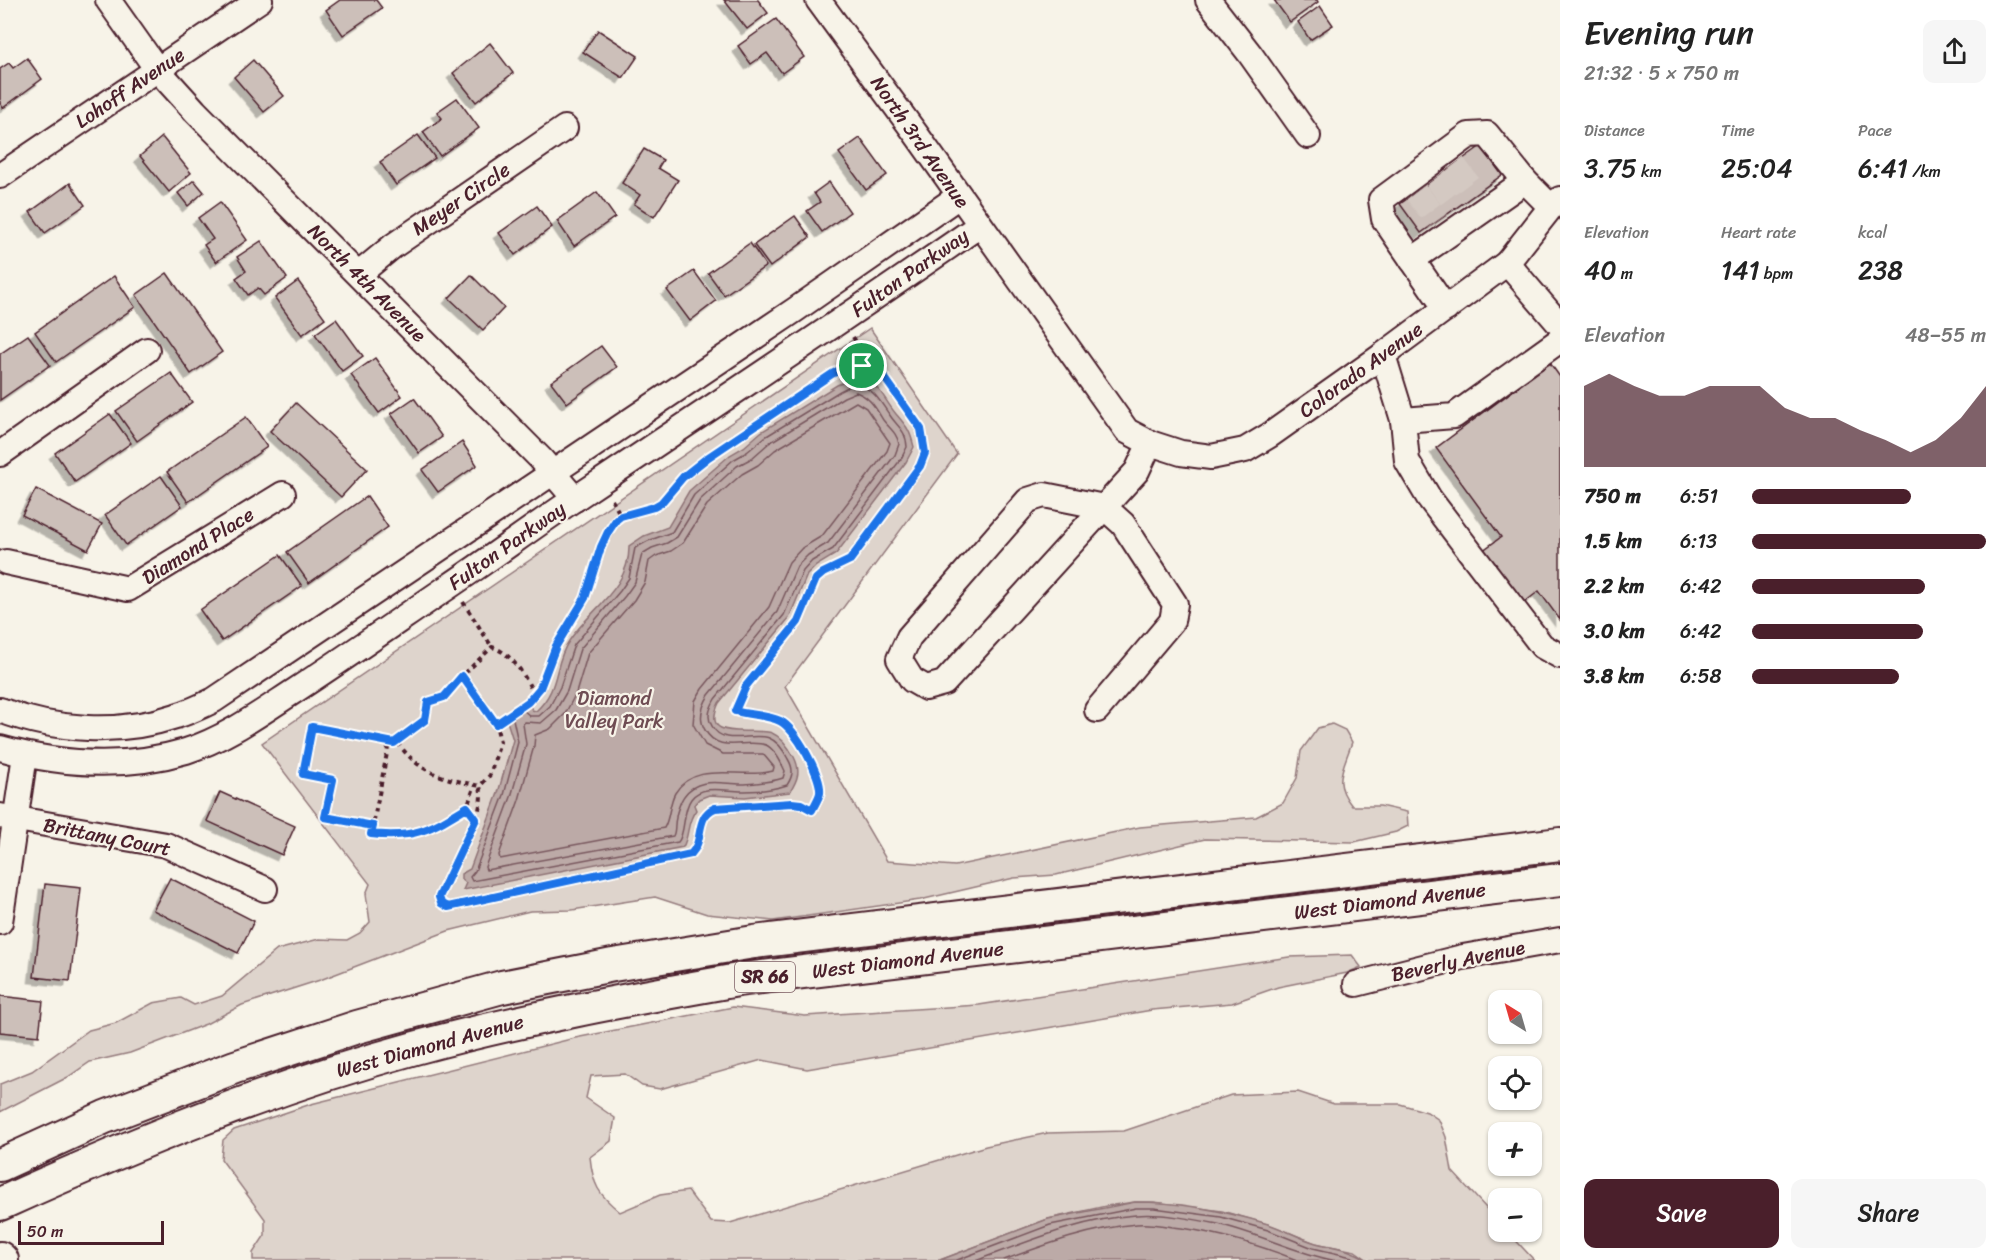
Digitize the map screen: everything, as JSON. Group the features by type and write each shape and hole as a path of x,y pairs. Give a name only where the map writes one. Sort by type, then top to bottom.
{"main road":[{"name":"West Diamond Avenue","path":"0,1165 105,1117 235,1067 357,1027 502,987 613,965 754,942 1560,844"},
{"name":"West Diamond Avenue","path":"0,1204 125,1148 326,1074 414,1048 609,1003 738,981 1560,880"}],"street":[{"name":"North 4th Avenue","path":"108,0 156,68 195,111 359,274 552,472 575,499"},
{"name":"Lohoff Avenue","path":"0,176 156,68 260,0"},
{"name":"North 3rd Avenue","path":"818,0 1127,431"},
{"path":"1208,0 1250,54 1308,136"},
{"name":"Meyer Circle","path":"359,274 393,246 565,128"},
{"path":"1446,309 1384,219 1381,200 1412,186 1441,165 1469,135 1487,134 1525,181 1556,203"},
{"path":"1412,260 1462,214 1525,181"},
{"name":"Fulton Parkway","path":"0,710 33,721 62,726 122,727 177,716 214,700 785,316 959,196"},
{"name":"Colorado Avenue","path":"1127,431 1150,443 1181,453 1211,457 1245,450 1270,435 1383,355 1507,263 1556,203"},
{"name":"Fulton Parkway","path":"0,748 59,761 125,763 189,750 230,732 265,711 575,499 805,346 980,225"},
{"path":"1507,263 1557,316"},
{"path":"1403,420 1454,416 1560,340"},
{"path":"0,454 147,350"},
{"path":"1383,355 1403,420 1407,461 1429,498 1542,646 1560,656"},
{"path":"1097,710 1172,621 1175,604 1123,524 1104,507 1044,495 1028,500 909,637 899,658 912,680 926,688 944,683 1104,507 1137,471 1150,443"},
{"name":"Diamond Place","path":"2,561 128,589 283,494"},
{"path":"245,681 265,711"},
{"path":"0,922 7,818 25,755"},
{"name":"Brittany Court","path":"7,818 166,845 265,889"},
{"name":"Beverly Avenue","path":"1356,984 1463,957 1560,940"}],"path":[{"path":"852,337 862,351 862,366"},
{"path":"373,826 325,817 333,780 303,774 312,727 396,742 406,754 427,771 440,777 477,785 483,796 476,819 440,892 439,900 448,907 691,854 697,849 702,819 705,814 715,808 792,803 801,804 812,810 820,794 819,781 796,736 788,726 778,720 735,711 746,686 798,622 816,579 823,573 850,560 920,466 925,453 921,429 882,374 872,367 862,366 845,367 832,374 717,451 683,477 661,503 621,516 608,532 594,564 585,598 564,631 540,688 528,702 496,724"},
{"path":"612,500 621,516"},
{"path":"463,602 492,647 502,650 509,656 534,695"},
{"path":"462,676 496,724 500,742 490,775 477,785 467,807 436,826 393,837 371,834 388,748 425,720 428,702 444,697 462,676 492,647"},
{"path":"467,807 476,819"}],"green space":[{"name":"Diamond Valley Park","path":"870,328 957,454 785,686 887,861 955,866 1140,827 1256,817 1283,803 1297,778 1301,751 1318,728 1332,724 1345,730 1352,742 1341,775 1341,782 1342,789 1352,806 1380,806 1407,812 1408,826 1396,832 1354,842 1205,839 1056,875 1014,878 920,900 773,921 707,914 655,897 572,910 530,911 448,931 320,980 242,1005 206,1024 130,1053 90,1062 68,1077 0,1112 0,1084 32,1071 89,1030 116,1023 153,1003 181,998 194,1005 222,996 277,950 319,939 347,940 360,933 370,922 366,894 370,884 262,743"},
{"path":"1352,955 1361,967 1347,973 1278,987 1232,1003 1152,1010 807,1069 762,1060 660,1089 642,1086 625,1074 591,1076 586,1098 615,1118 611,1141 590,1157 595,1182 606,1200 620,1212 660,1195 688,1191 711,1222 730,1223 986,1146 1048,1133 1124,1131 1231,1095 1298,1092 1334,1104 1400,1104 1427,1112 1439,1120 1446,1137 1452,1171 1488,1210 1488,1242 1517,1242 1534,1260 1368,1260 1355,1251 1315,1243 1270,1225 1222,1211 1154,1202 1135,1202 1048,1219 940,1260 253,1260 253,1253 265,1235 265,1219 221,1159 223,1140 234,1130 311,1104 575,1038 733,1007 805,1016 979,1005 1289,957"}],"water":[{"path":"854,378 871,383 880,391 908,429 914,447 906,462 836,554 816,566 807,575 789,618 719,703 715,716 716,724 722,729 764,731 782,740 792,754 798,771 797,779 790,792 745,797 709,795 699,799 694,805 696,810 683,847 463,890 466,883 461,879 461,874 470,869 498,793 513,740 506,718 517,704 529,703 532,710 536,711 544,702 553,685 569,641 616,586 623,574 628,561 629,546 644,536 668,527 689,491 730,455 744,447 761,432 837,385"},
{"path":"1135,1202 1202,1208 1235,1215 1274,1226 1316,1243 1349,1251 1368,1260 940,1260 1048,1219"}],"building":[{"path":"340,0 376,0 382,8 343,35 326,10"},
{"path":"724,0 758,0 768,13 747,29"},
{"path":"1274,0 1317,0 1318,2 1290,22"},
{"path":"1320,6 1333,25 1310,40 1298,22"},
{"path":"776,19 804,57 782,73 767,53 751,64 738,46"},
{"path":"598,30 638,56 623,78 583,52"},
{"path":"490,43 513,73 476,102 453,73"},
{"path":"27,58 42,79 3,108 0,103 0,69 9,63 13,68"},
{"path":"253,60 284,96 264,112 234,77"},
{"path":"457,98 479,128 440,156 423,132 442,118 437,112"},
{"path":"418,135 435,158 396,185 380,162"},
{"path":"162,137 191,173 169,192 140,156"},
{"path":"860,138 887,175 866,190 839,153"},
{"path":"1481,146 1502,175 1421,233 1400,204"},
{"path":"644,149 663,160 658,168 678,180 654,217 634,204 640,195 622,183"},
{"path":"194,180 204,192 188,206 178,193"},
{"path":"829,182 850,212 822,232 807,211 820,202 814,193"},
{"path":"70,183 85,205 45,233 30,212"},
{"path":"597,192 615,217 574,246 557,221"},
{"path":"220,202 247,240 216,262 204,245 213,239 198,218"},
{"path":"537,206 552,227 515,255 499,233"},
{"path":"795,216 810,237 770,267 754,245"},
{"path":"261,241 287,278 264,295 258,288 248,295 236,278 246,271 237,257"},
{"path":"750,243 766,266 724,295 708,273"},
{"path":"694,271 716,301 690,321 667,290"},
{"path":"167,273 222,352 191,374 136,295"},
{"path":"471,275 504,308 483,330 449,298"},
{"path":"114,276 135,307 56,362 35,332"},
{"path":"298,281 325,318 302,335 275,298"},
{"path":"336,319 363,356 342,371 315,334"},
{"path":"28,335 50,365 0,400 0,354"},
{"path":"601,346 617,367 567,403 551,382"},
{"path":"375,358 402,396 379,413 351,375"},
{"path":"1550,363 1560,377 1560,620 1539,591 1521,605 1482,551 1501,537 1436,448"},
{"path":"171,373 192,402 137,441 116,411"},
{"path":"414,398 442,437 419,453 391,414"},
{"path":"296,403 367,469 341,497 270,431"},
{"path":"110,414 131,443 75,482 55,453"},
{"path":"246,417 267,447 188,502 167,472"},
{"path":"462,442 477,465 438,492 422,470"},
{"path":"161,476 182,506 126,545 105,515"},
{"path":"36,489 102,524 88,550 22,515"},
{"path":"367,496 388,527 309,583 287,552"},
{"path":"280,555 302,586 222,641 200,610"},
{"path":"220,792 295,826 282,855 207,821"},
{"path":"170,878 254,921 238,953 153,910"},
{"path":"45,884 81,888 70,981 34,977"},
{"path":"0,996 43,1001 39,1036 0,1032"}],"tunnel":[{"path":"1454,165 1475,193"},
{"path":"1436,178 1457,206"},
{"path":"1416,192 1438,221"}],"route":[{"path":"862,366 872,367 882,374 921,429 925,453 920,466 850,560 823,573 816,579 798,622 746,686 735,711 778,720 788,726 796,736 819,781 820,794 812,810 801,804 792,803 715,808 709,810 702,819 697,849 691,854 448,907 439,900 440,892 476,819 467,807 436,826 393,837 371,834 373,826 325,817 333,780 303,774 312,727 394,743 425,720 428,702 444,697 462,676 496,724 528,702 540,688 556,646 585,598 594,564 616,520 621,516 661,503 683,477 765,418 845,367 862,366"}]}
